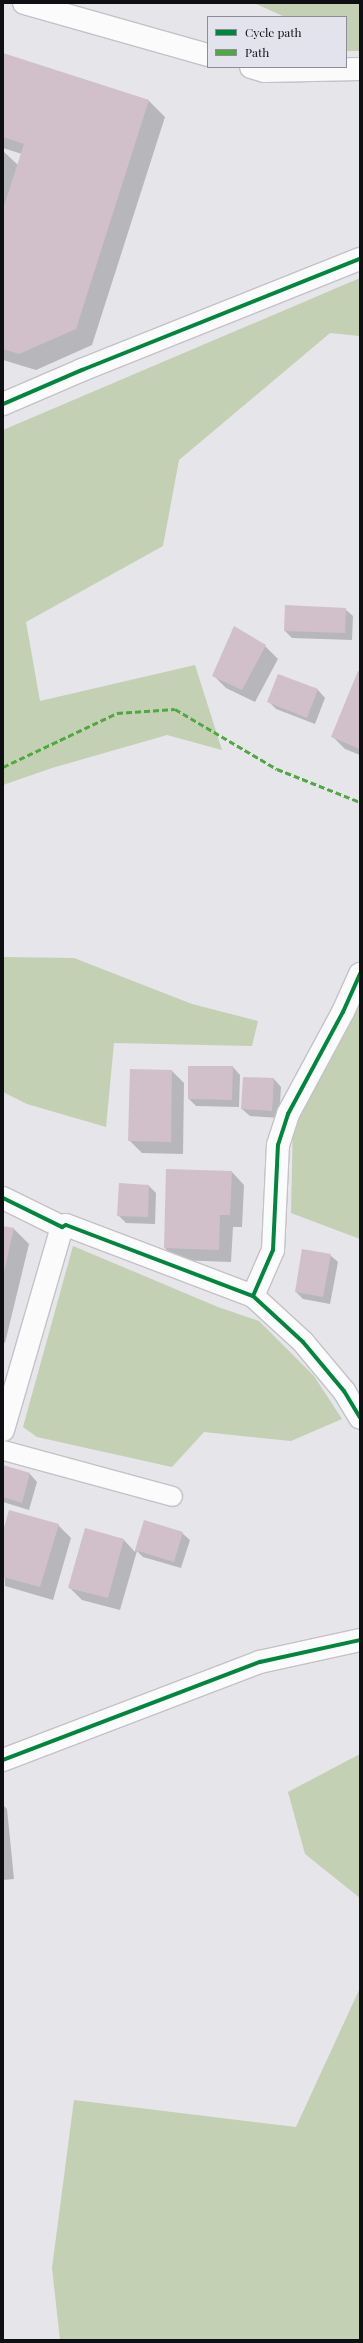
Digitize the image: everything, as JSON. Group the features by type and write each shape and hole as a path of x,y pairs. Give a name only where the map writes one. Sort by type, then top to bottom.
{"street":[{"path":"24,3 207,55"},
{"path":"254,68 264,71 360,69"},
{"path":"3,404 82,370 360,259"},
{"path":"253,1296 273,1250 278,1145 288,1114 343,1012 360,974"},
{"path":"3,1198 62,1227 66,1225 253,1296 303,1342 344,1391 360,1418"},
{"path":"3,1430 62,1227"},
{"path":"3,1760 260,1662 360,1640"}],"lane":[{"path":"3,1450 172,1496"}],"green space":[{"path":"254,3 360,3 360,51 347,51 347,16 283,16"},
{"path":"360,278 360,336 330,333 179,460 163,546 26,622 40,701 195,665 222,750 167,735 52,768 3,785 3,430"},
{"path":"3,957 74,958 192,1004 258,1021 252,1046 114,1043 106,1127 27,1104 3,1092"},
{"path":"360,1003 360,1239 291,1213 293,1122"},
{"path":"73,1246 218,1307 259,1321 314,1376 342,1419 291,1441 204,1432 172,1467 37,1437 23,1427"},
{"path":"360,1754 360,1898 305,1854 288,1792"},
{"path":"360,1988 360,2340 60,2340 52,2268 74,2100 296,2127"}],"building":[{"path":"3,53 149,100 76,329 19,354 3,349 3,209 24,144 3,137"},
{"path":"285,605 346,608 345,633 284,631"},
{"path":"234,626 266,645 242,690 212,676"},
{"path":"358,671 360,672 360,749 331,737"},
{"path":"278,674 318,689 307,718 267,702"},
{"path":"188,1066 233,1066 232,1100 188,1099"},
{"path":"130,1069 172,1070 171,1142 128,1141"},
{"path":"243,1077 274,1078 272,1111 241,1109"},
{"path":"166,1169 232,1171 230,1215 220,1215 219,1250 164,1248"},
{"path":"119,1183 149,1185 148,1217 117,1216"},
{"path":"3,1226 14,1228 4,1272 3,1272"},
{"path":"302,1249 331,1254 323,1297 295,1292"},
{"path":"3,1465 30,1473 22,1503 3,1497"},
{"path":"9,1510 59,1524 40,1587 3,1577 3,1531"},
{"path":"144,1520 183,1532 174,1562 135,1550"},
{"path":"85,1528 124,1539 108,1598 68,1588"}],"marked path":[{"path":"3,767 117,713 175,709 277,769 360,802"}],"cycle path":[{"path":"3,404 82,370 360,259"},
{"path":"253,1296 273,1250 278,1145 288,1114 343,1012 360,974"},
{"path":"3,1198 62,1227 66,1225 253,1296 303,1342 344,1391 360,1418"},
{"path":"3,1760 260,1662 360,1640"}]}
